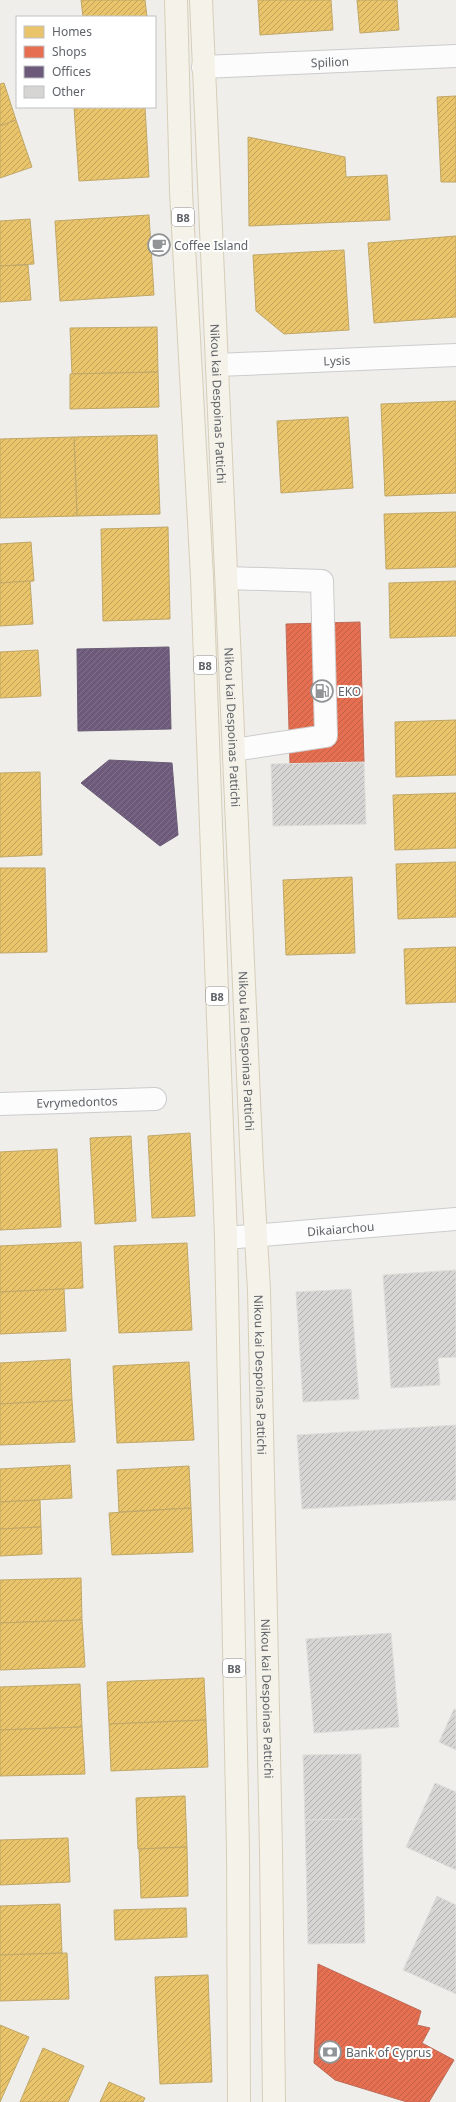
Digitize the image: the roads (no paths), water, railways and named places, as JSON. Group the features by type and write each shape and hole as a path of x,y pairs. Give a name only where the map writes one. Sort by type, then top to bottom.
{"main road":[{"name":"Nikou kai Despoinas Pattichi","path":"176,0 181,192 202,593 226,1238 238,1844 239,2102"},
{"name":"Nikou kai Despoinas Pattichi","path":"202,0 259,1290 271,1811 274,2102"}],"street":[{"name":"Spilion","path":"204,67 456,56"},
{"name":"Lysis","path":"217,365 456,355"},
{"path":"227,578 322,581 326,736 234,750"},
{"name":"Evrymedontos","path":"0,1104 155,1099"},
{"name":"Dikaiarchou","path":"226,1238 456,1219"}],"place":[{"name":"Coffee Island","path":"159,245"},
{"name":"EKO","path":"322,691"},
{"name":"Bank of Cyprus","path":"330,2052"}]}
